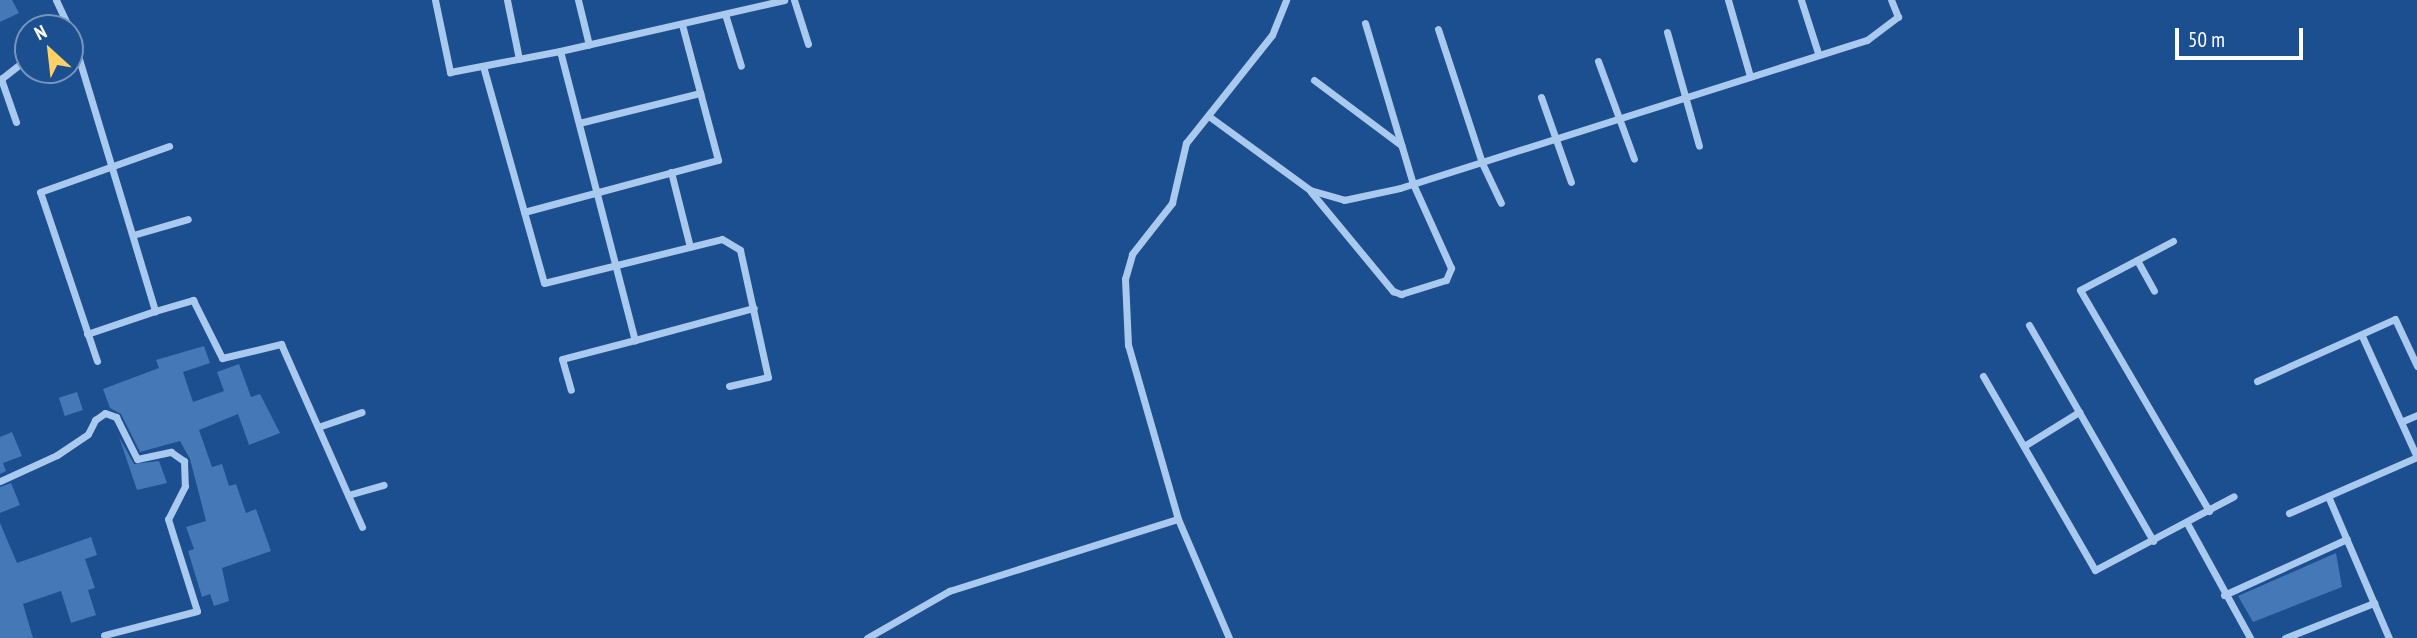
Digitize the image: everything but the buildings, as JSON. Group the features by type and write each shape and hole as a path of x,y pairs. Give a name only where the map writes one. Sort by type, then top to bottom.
{"street":[{"path":"435,0 450,72 589,45 785,0"},
{"path":"507,0 519,59"},
{"path":"578,0 589,45"},
{"path":"794,0 808,44"},
{"path":"1229,638 1178,519 1128,345 1125,279 1132,254 1172,203 1186,143 1210,117 1272,35 1286,0"},
{"path":"1728,0 1750,76"},
{"path":"1801,0 1818,53"},
{"path":"1310,190 1344,200 1413,184 1818,53 1867,40 1898,17 1891,0"},
{"path":"725,14 741,66"},
{"path":"1210,117 1310,190 1401,294 1446,280 1451,268 1413,184 1365,23"},
{"path":"524,212 596,190 718,160 682,25"},
{"path":"1438,29 1482,163 1501,203"},
{"path":"1667,32 1699,146"},
{"path":"560,51 635,340"},
{"path":"1598,61 1634,159"},
{"path":"483,66 544,283 722,239 740,250 768,377 729,386"},
{"path":"14,69 1,79 16,122"},
{"path":"84,77 155,311"},
{"path":"1314,80 1401,145"},
{"path":"579,123 700,93"},
{"path":"1541,97 1571,182"},
{"path":"97,361 40,192 169,146"},
{"path":"671,172 690,247"},
{"path":"133,235 188,219"},
{"path":"2173,241 2080,290 2209,512"},
{"path":"2137,260 2154,291"},
{"path":"88,334 193,299 222,358 281,344 362,527"},
{"path":"571,390 562,359 754,308"},
{"path":"2257,381 2395,319 2417,366"},
{"path":"2029,325 2153,541"},
{"path":"2289,513 2417,457 2403,421 2362,336"},
{"path":"1983,376 2095,570 2188,525 2234,496"},
{"path":"318,427 362,412"},
{"path":"2024,446 2079,412"},
{"path":"0,481 57,455 89,434 95,420 105,413 116,417 137,459 171,452 184,461 186,486 168,519 197,611 103,635"},
{"path":"2403,421 2417,415"},
{"path":"348,495 384,485"},
{"path":"2328,496 2389,638"},
{"path":"867,638 949,590 1178,519"},
{"path":"2188,525 2224,595 2250,638"},
{"path":"2224,595 2347,539"},
{"path":"2285,638 2374,603"}]}
